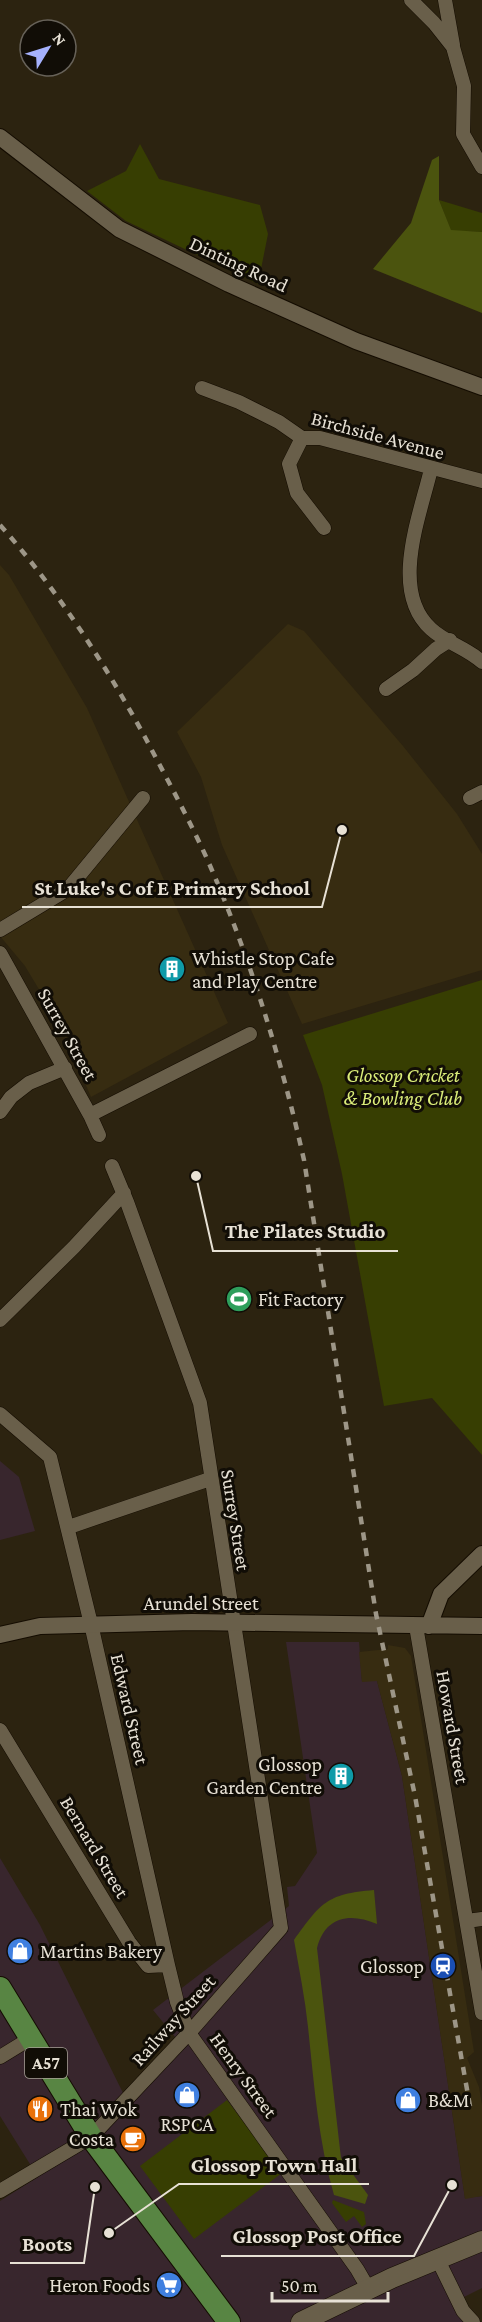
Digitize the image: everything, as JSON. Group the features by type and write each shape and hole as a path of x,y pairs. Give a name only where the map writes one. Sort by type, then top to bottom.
{"main road":[{"name":"A57","path":"0,1988 91,2137 229,2322"},
{"path":"301,2322 368,2288 482,2241"}],"street":[{"path":"411,0 434,23 453,47"},
{"path":"445,0 453,47 464,86 463,134 482,167"},
{"name":"Dinting Road","path":"0,137 119,229 229,285 378,350 482,387"},
{"name":"Birchside Avenue","path":"202,387 279,422 302,438 320,438 482,482"},
{"path":"302,438 289,464 297,493 324,528"},
{"path":"431,470 411,555 409,582 415,607 431,629 482,662"},
{"path":"386,689 450,640"},
{"path":"0,930 68,889 142,798"},
{"name":"Surrey Street","path":"0,953 65,1068 99,1135"},
{"path":"90,1115 250,1034"},
{"path":"0,1112 11,1098 29,1083 65,1068"},
{"name":"Surrey Street","path":"112,1166 124,1192 200,1403 232,1624 281,1928"},
{"path":"0,1320 74,1248 124,1192"},
{"name":"Edward Street","path":"0,1414 50,1456 69,1527 168,1965 177,2002 189,2033"},
{"path":"69,1527 210,1479"},
{"path":"416,1626 441,1594 482,1554"},
{"name":"Arundel Street","path":"0,1635 40,1626 192,1622 482,1626"},
{"name":"Howard Street","path":"416,1626 482,2013"},
{"name":"Bernard Street","path":"0,1730 129,1942 148,1966 168,1965"},
{"path":"467,1921 482,1919"},
{"name":"Railway Street","path":"0,2191 91,2137 189,2033 281,1928"},
{"name":"Henry Street","path":"189,2033 368,2288"},
{"path":"0,2057 31,2038"},
{"path":"438,2260 463,2311 473,2322"}],"shaded area":[{"path":"0,565 9,575 87,708 228,1023 91,1097 58,1021 25,966 0,936"},
{"path":"288,624 304,631 403,746 457,814 482,854 482,970 302,1024 222,845 201,777 177,732"},
{"path":"0,1461 19,1477 35,1531 0,1540"},
{"path":"286,1642 359,1642 362,1681 377,1681 402,1776 465,2198 482,2196 482,2288 458,2300 473,2322 0,2322 0,2201 38,2177 0,2116 0,1858 40,1925 126,2099 180,2043 153,2010 289,1906 287,1887 295,1886 317,1853"},
{"path":"388,1645 405,1648 411,1656 474,2052 467,2058 479,2087 482,2105 482,2196 465,2199 402,1776 377,1681 362,1682 359,1652 388,1649"}],"green space":[{"path":"140,144 159,179 260,205 268,234 258,284 126,221 87,191 126,171"},
{"path":"439,156 439,200 451,230 482,232 482,313 373,269 411,223 432,160"},
{"path":"439,200 482,213 482,232 451,231"},
{"name":"Glossop Cricket & Bowling Club","path":"482,980 482,1455 432,1398 384,1406 342,1174 322,1085 303,1035"},
{"path":"374,1890 377,1924 357,1918 340,1920 326,1929 317,1948 341,2158 368,2195 365,2204 334,2195 320,2132 307,2016 294,1940 311,1917 326,1903 345,1894"},
{"path":"227,2100 282,2173 194,2239 140,2166"},
{"path":"333,2200 364,2212 366,2224 362,2227 354,2216 346,2222 332,2203"}],"railway":[{"path":"0,525 41,575 97,655 170,784 201,845 223,897 251,971 275,1046 304,1160 376,1614 415,1796 471,2112"}],"place":[{"name":"St Luke's C of E Primary School","path":"342,830"},
{"name":"Whistle Stop Cafe and Play Centre","path":"172,969"},
{"name":"The Pilates Studio","path":"196,1176"},
{"name":"Fit Factory","path":"239,1299"},
{"name":"Glossop Garden Centre","path":"341,1776"},
{"name":"Martins Bakery","path":"20,1951"},
{"name":"Glossop","path":"443,1966"},
{"name":"RSPCA","path":"187,2095"},
{"name":"B&M","path":"408,2100"},
{"name":"Thai Wok","path":"40,2109"},
{"name":"Costa","path":"133,2139"},
{"name":"Glossop Post Office","path":"452,2185"},
{"name":"Boots","path":"95,2187"},
{"name":"Glossop Town Hall","path":"109,2233"},
{"name":"Heron Foods","path":"169,2285"}]}
